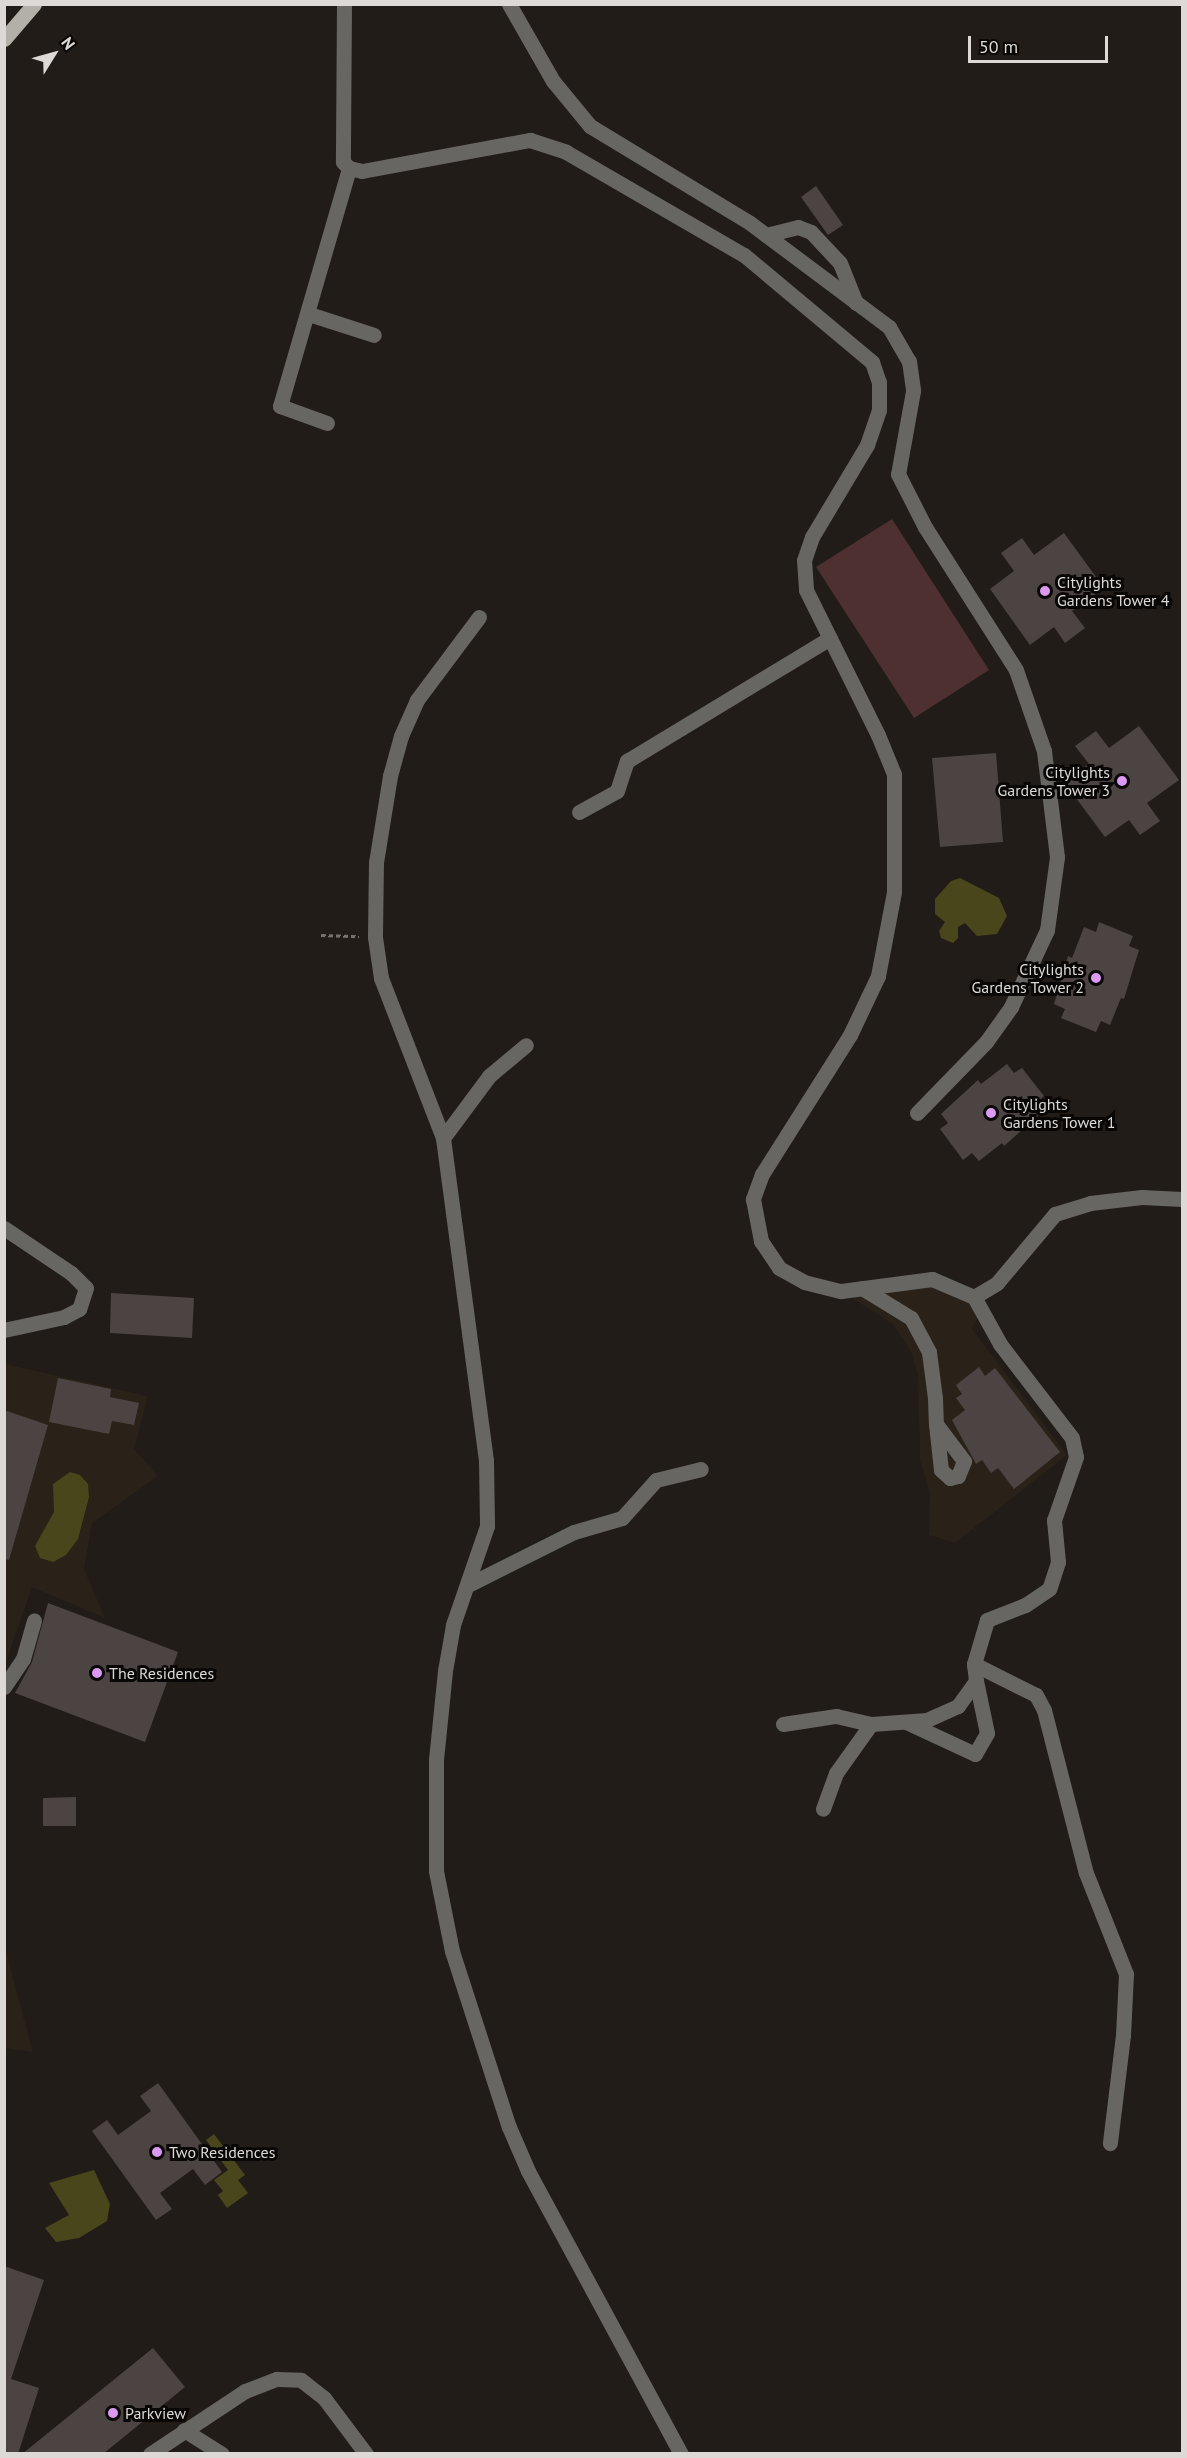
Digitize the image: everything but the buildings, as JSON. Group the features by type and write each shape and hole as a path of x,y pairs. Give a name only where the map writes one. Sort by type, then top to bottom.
{"main road":[{"path":"4,39 34,4"}],"street":[{"path":"344,4 343,162 349,168 362,171 530,140 566,152 744,255 872,362 879,381 879,410 867,445 812,537 804,560 806,590 894,774 894,892 878,976 850,1035 762,1174 753,1199 761,1241 779,1268 804,1282 841,1291 932,1279 974,1297 1000,1344 1072,1438 1076,1456 1054,1521 1058,1562 1049,1589 1025,1605 987,1620 974,1664 987,1733 975,1754 902,1720"},
{"path":"508,4 553,81 590,126 732,210 766,235 889,327 909,361 913,391 898,474 925,527 1016,670 1044,751 1056,828 1055,882 1047,930 1011,1007 986,1042 917,1113"},
{"path":"327,423 280,406 309,314 349,168"},
{"path":"766,235 798,227 810,232 840,263 856,303"},
{"path":"309,314 374,335"},
{"path":"479,617 417,700 401,736 390,776 376,862 375,937 381,978 443,1138 486,1460 487,1526 470,1584 453,1625 436,1760 436,1871 452,1951 509,2127 528,2171 681,2454"},
{"path":"579,812 617,791 627,761 830,638"},
{"path":"443,1138 489,1076 526,1045"},
{"path":"974,1297 996,1283 1055,1214 1090,1203 1142,1197 1182,1199"},
{"path":"4,1228 70,1273 86,1288 80,1309 64,1317 4,1330"},
{"path":"862,1287 911,1318 929,1352 936,1424 940,1463 946,1476 958,1476 965,1466 936,1424"},
{"path":"940,1463 948,1454 956,1454"},
{"path":"470,1584 574,1532 622,1518 656,1480 701,1469"},
{"path":"4,1687 23,1659 34,1621"},
{"path":"974,1664 1036,1695 1044,1710 1086,1873 1126,1974 1123,2035 1110,2143"},
{"path":"783,1724 836,1716 872,1724 902,1720 920,1721 944,1714 973,1691 976,1681"},
{"path":"823,1809 836,1773 872,1724"},
{"path":"150,2454 245,2391 277,2379 301,2380 324,2398 366,2454"},
{"path":"184,2430 222,2454"}],"path":[{"path":"321,935 375,937"}],"shaded area":[{"path":"892,519 989,670 914,718 816,567"},
{"path":"960,878 999,898 1007,916 997,934 977,936 965,923 958,927 958,938 953,943 941,938 939,931 945,922 935,914 935,899 951,881"},
{"path":"913,1281 974,1297 978,1317 972,1329 1067,1455 955,1543 929,1535 930,1493 920,1460 918,1374 911,1352 893,1324 841,1291"},
{"path":"5,1364 148,1396 134,1449 158,1476 92,1523 84,1569 105,1618 32,1587 5,1665"},
{"path":"70,1472 80,1475 88,1484 89,1497 78,1539 66,1555 53,1562 40,1558 35,1546 54,1512 53,1484"},
{"path":"5,1948 33,2052 5,2048"},
{"path":"214,2134 245,2175 238,2180 248,2193 227,2208 218,2195 223,2191 214,2180 228,2170 206,2140"},
{"path":"94,2170 110,2204 107,2221 79,2238 56,2242 45,2228 69,2215 49,2183"}],"place":[{"name":"Citylights Gardens Tower 4","path":"1045,591"},
{"name":"Citylights Gardens Tower 3","path":"1122,781"},
{"name":"Citylights Gardens Tower 2","path":"1096,978"},
{"name":"Citylights Gardens Tower 1","path":"991,1113"},
{"name":"The Residences","path":"97,1673"},
{"name":"Two Residences","path":"157,2152"},
{"name":"Parkview","path":"113,2413"}]}
